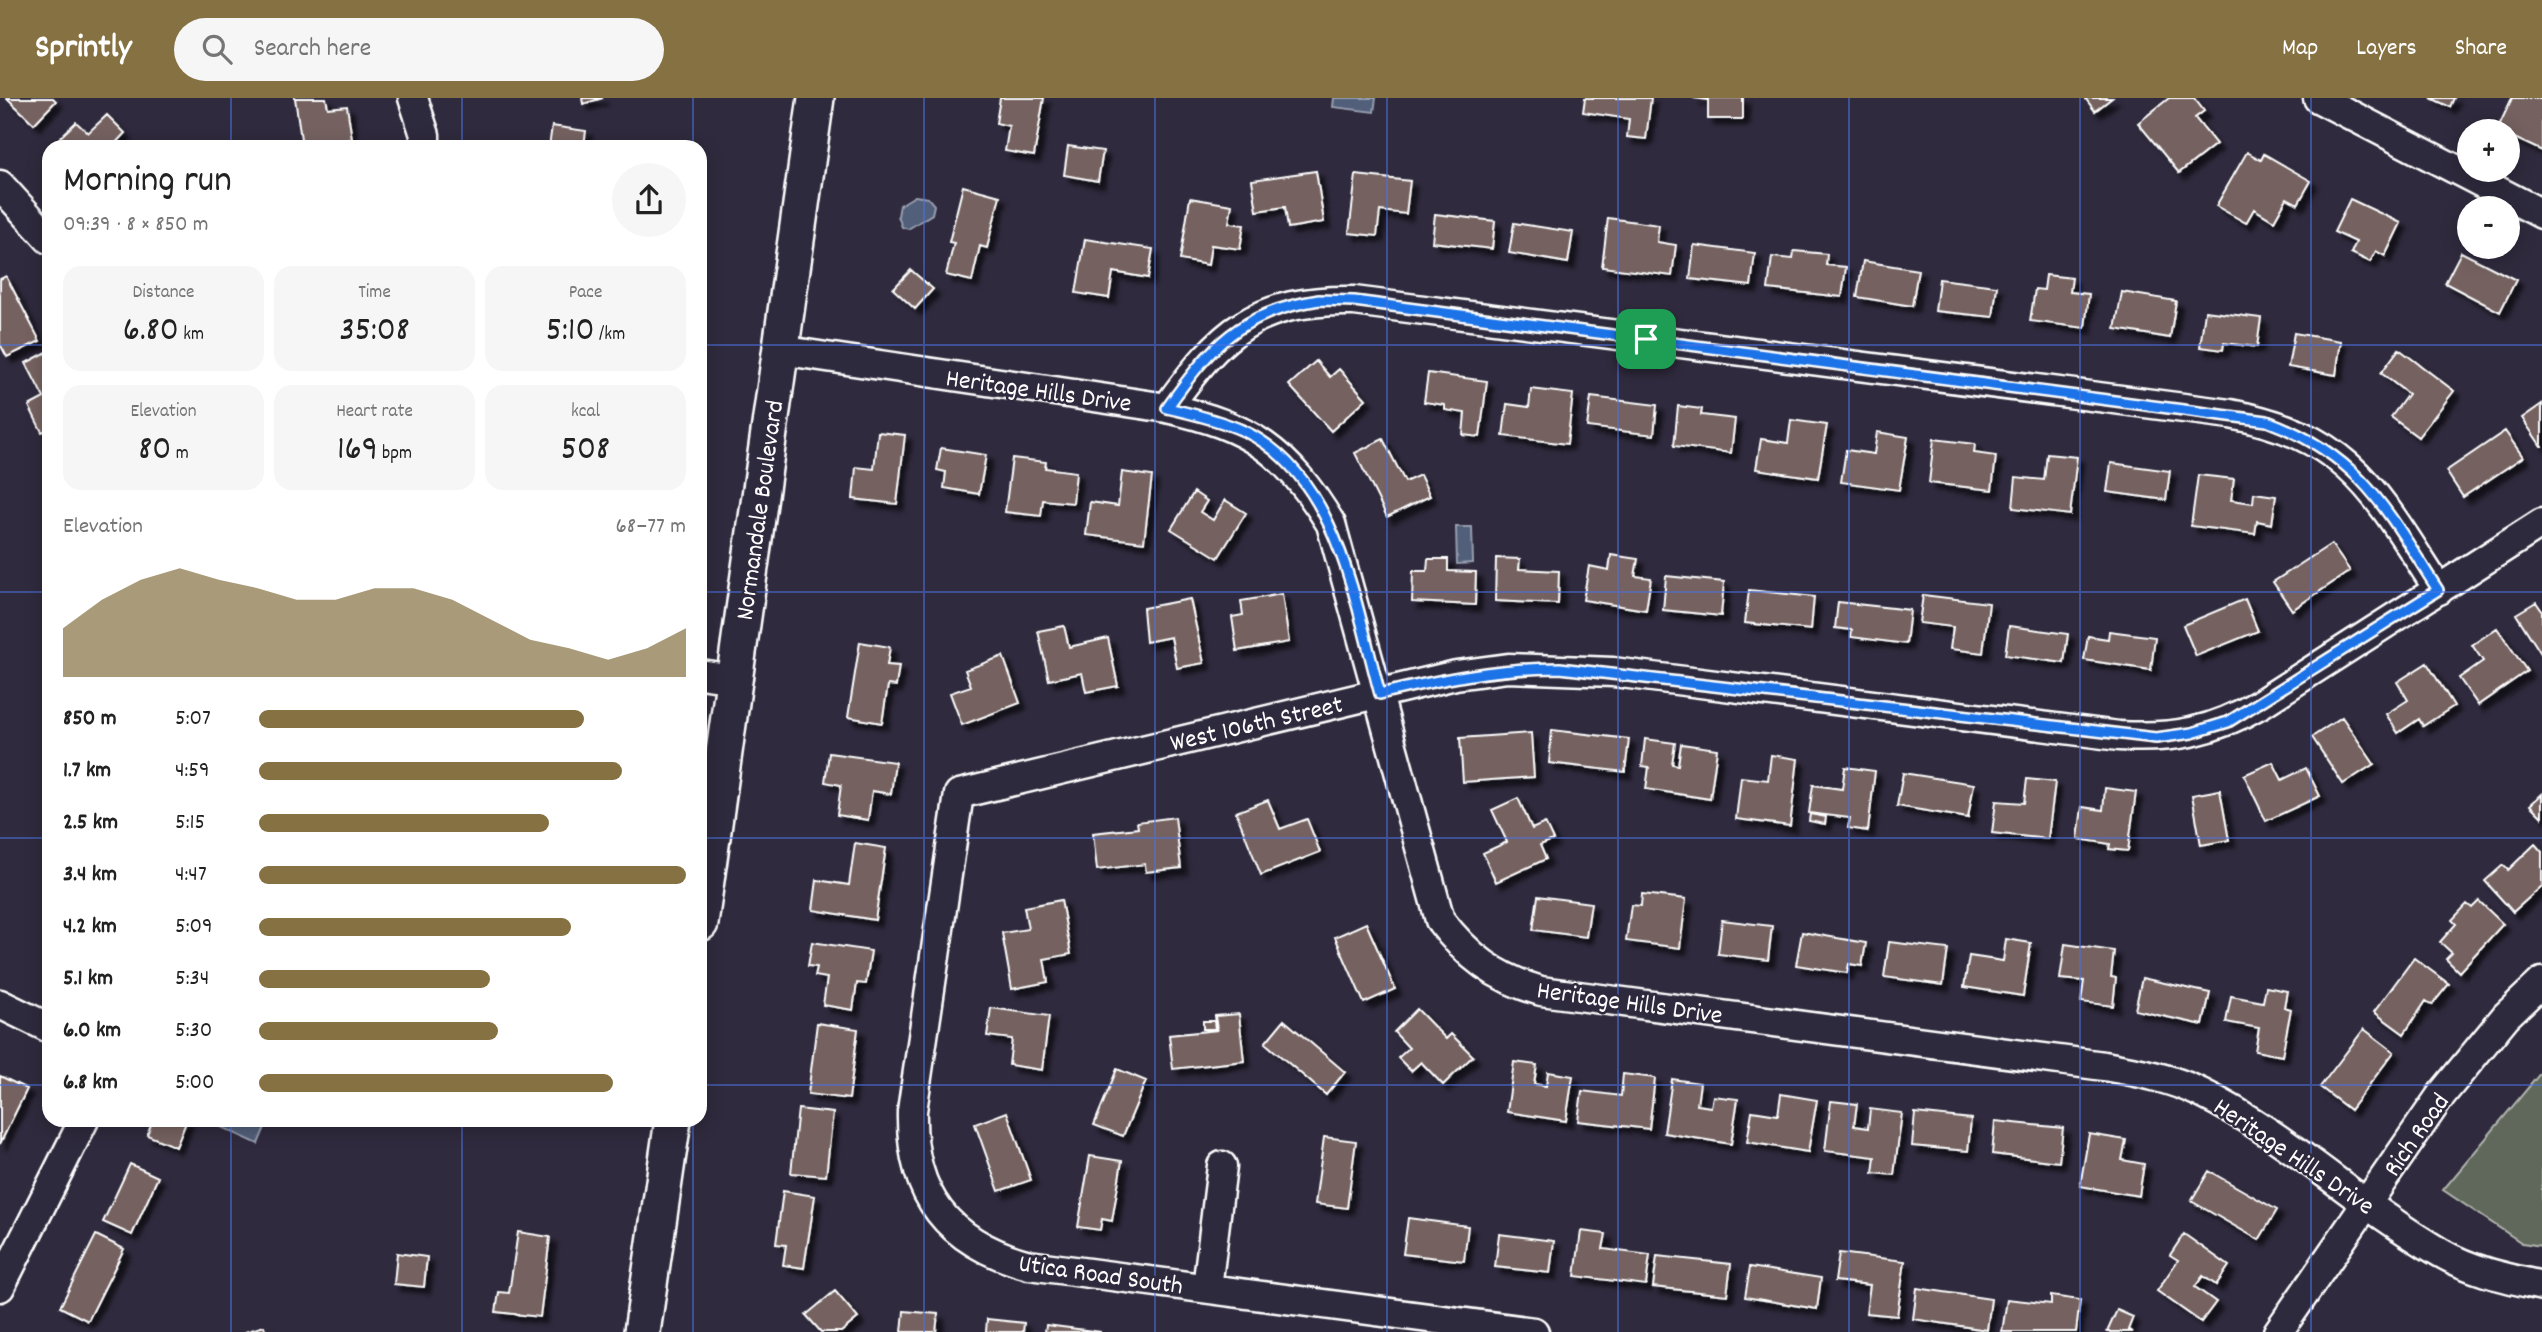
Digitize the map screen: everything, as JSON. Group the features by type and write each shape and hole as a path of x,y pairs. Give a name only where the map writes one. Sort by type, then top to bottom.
{"main road":[{"name":"Normandale Boulevard","path":"707,822 717,677 780,350 816,98"},
{"path":"642,1332 672,1127"}],"street":[{"path":"414,98 425,140"},
{"path":"2318,98 2542,214"},
{"path":"0,185 42,232"},
{"path":"1167,408 1198,365 1223,339 1252,320 1285,306 1319,300 1354,301 2230,414 2267,421 2304,435 2336,455 2365,481 2438,590"},
{"name":"Heritage Hills Drive","path":"780,350 1167,408 1208,417 1247,432 1280,457 1309,487 1331,524 1380,694 1440,920 1459,946 1475,960 1511,982 1541,991 2090,1064 2152,1075 2199,1092 2243,1115 2442,1254 2493,1275 2542,1286"},
{"name":"West 106th Street","path":"959,794 1456,675 1508,668 1560,668 2156,738 2192,733 2228,722 2542,523"},
{"name":"Utica Road South","path":"959,794 912,1111 911,1145 921,1180 939,1212 962,1236 995,1255 1029,1265 1534,1332"},
{"name":"Rich Road","path":"2278,1332 2442,1094 2506,1016 2542,982"},
{"path":"0,1004 42,1025"},
{"path":"0,1287 80,1127"},
{"path":"1207,1288 1222,1166"}],"green space":[{"path":"2542,1071 2542,1246 2522,1243 2443,1190"}],"water":[{"path":"1334,98 1376,98 1374,112 1333,107"},
{"path":"915,196 928,198 934,205 932,214 908,229 902,227 898,216 900,205"},
{"path":"1456,527 1472,527 1473,563 1457,564"},
{"path":"221,1127 265,1127 258,1144"}],"building":[{"path":"7,98 53,98 56,101 34,124"},
{"path":"295,98 326,98 328,108 347,106 352,139 301,140"},
{"path":"582,98 603,98 583,104"},
{"path":"1000,98 1044,98 1034,156 1005,151 1009,126 996,123"},
{"path":"1585,98 1651,98 1646,139 1627,137 1629,119 1583,112"},
{"path":"1693,98 1743,98 1743,119 1708,119 1708,100"},
{"path":"2085,98 2112,98 2095,111"},
{"path":"2169,98 2194,98 2204,111 2195,118 2216,144 2179,173 2138,123"},
{"path":"2431,98 2454,98 2450,107"},
{"path":"2512,98 2542,98 2542,151 2520,141 2520,119 2502,119"},
{"path":"107,115 125,133 118,140 57,140 76,122 88,133"},
{"path":"552,126 586,131 585,140 550,140"},
{"path":"1068,146 1103,151 1098,181 1064,175"},
{"path":"2247,152 2261,160 2264,154 2311,181 2298,204 2287,198 2274,221 2254,209 2246,223 2216,206"},
{"path":"1316,171 1324,222 1288,228 1285,207 1257,211 1252,180"},
{"path":"1356,175 1410,181 1406,214 1380,211 1377,236 1349,233"},
{"path":"963,186 1000,196 987,248 980,246 972,281 946,275 954,243 949,242"},
{"path":"1190,198 1232,205 1229,223 1244,225 1240,249 1211,245 1208,265 1180,260"},
{"path":"2350,199 2401,223 2385,256 2376,251 2370,262 2351,253 2356,242 2334,232"},
{"path":"1435,214 1495,221 1492,249 1432,242"},
{"path":"1608,218 1659,225 1657,242 1676,245 1672,276 1602,267"},
{"path":"1514,223 1573,232 1568,263 1509,253"},
{"path":"1085,239 1153,249 1148,278 1113,272 1109,298 1076,293"},
{"path":"1694,245 1755,253 1751,286 1690,279"},
{"path":"1794,251 1827,254 1826,265 1846,267 1842,297 1768,289 1772,257 1793,259"},
{"path":"2457,259 2475,259 2516,280 2500,312 2445,283"},
{"path":"1863,261 1918,270 1912,306 1857,297"},
{"path":"911,270 933,289 915,309 893,289"},
{"path":"2046,275 2072,278 2070,292 2089,294 2085,328 2030,321 2035,289 2044,290"},
{"path":"6,276 40,341 7,357 0,344 0,279"},
{"path":"1939,279 1997,286 1993,317 1935,311"},
{"path":"2122,292 2176,301 2170,338 2115,329"},
{"path":"2205,311 2261,318 2257,347 2224,343 2223,350 2200,347"},
{"path":"2294,333 2341,341 2336,375 2288,367"},
{"path":"2399,349 2454,391 2418,437 2391,417 2408,394 2381,373"},
{"path":"42,355 42,394 26,363"},
{"path":"1316,361 1330,377 1339,369 1366,399 1331,431 1289,385"},
{"path":"1428,373 1487,381 1480,437 1463,435 1465,413 1445,410 1445,405 1424,402"},
{"path":"1531,389 1573,394 1567,444 1503,436 1507,404 1529,407"},
{"path":"1591,397 1657,405 1654,435 1587,427"},
{"path":"42,399 42,432 29,406"},
{"path":"2542,404 2542,446 2541,446 2522,418"},
{"path":"1678,406 1702,409 1701,415 1735,419 1731,453 1674,446"},
{"path":"1791,420 1827,425 1818,478 1756,469 1761,439 1788,443"},
{"path":"2505,431 2523,457 2463,497 2446,471"},
{"path":"878,432 905,435 897,504 853,499 856,467 874,469"},
{"path":"1877,432 1908,437 1899,490 1841,482 1846,450 1874,454"},
{"path":"1383,439 1405,482 1420,475 1430,496 1387,517 1355,453"},
{"path":"1934,439 1975,444 1974,453 1996,456 1992,490 1929,483"},
{"path":"941,448 986,455 979,494 944,488 946,472 937,470"},
{"path":"2047,454 2077,457 2070,515 2013,508 2016,477 2044,480"},
{"path":"1012,458 1046,462 1045,468 1076,472 1073,503 1043,500 1041,516 1005,512"},
{"path":"2111,463 2170,471 2166,500 2107,492"},
{"path":"1122,472 1152,476 1144,542 1086,535 1090,502 1118,506"},
{"path":"2198,475 2234,479 2231,500 2253,503 2254,493 2276,496 2272,524 2257,521 2255,534 2191,526"},
{"path":"1194,492 1207,501 1200,512 1213,520 1225,500 1246,513 1218,558 1171,529"},
{"path":"2331,544 2350,571 2292,610 2273,582"},
{"path":"1611,555 1638,559 1635,576 1651,578 1646,610 1583,600 1589,566 1609,570"},
{"path":"1496,558 1520,559 1519,569 1559,571 1558,604 1495,601"},
{"path":"1428,559 1448,559 1448,571 1476,572 1475,605 1412,602 1413,571 1427,571"},
{"path":"1666,576 1724,582 1721,616 1663,610"},
{"path":"1749,590 1814,597 1811,630 1745,623"},
{"path":"1282,594 1289,642 1237,651 1232,617 1243,615 1241,601"},
{"path":"1923,595 1989,603 1983,653 1950,649 1953,627 1919,623"},
{"path":"1190,599 1204,663 1177,668 1171,637 1146,642 1143,608"},
{"path":"2245,599 2258,631 2196,656 2183,625"},
{"path":"1838,602 1910,610 1906,644 1851,637 1852,630 1835,628"},
{"path":"2536,602 2542,611 2542,655 2516,614"},
{"path":"1064,626 1069,647 1108,638 1118,686 1086,692 1082,673 1049,680 1038,631"},
{"path":"2009,626 2068,634 2064,663 2005,655"},
{"path":"2497,628 2527,671 2478,705 2459,678 2483,661 2472,645"},
{"path":"2109,631 2155,637 2151,670 2084,660 2088,636 2108,639"},
{"path":"860,642 890,647 887,665 899,666 896,686 888,685 882,723 848,717"},
{"path":"1003,656 1020,703 962,725 950,693 971,686 965,670"},
{"path":"2427,663 2454,706 2423,726 2419,719 2398,733 2386,714 2408,700 2397,682"},
{"path":"2342,717 2374,764 2343,784 2312,737"},
{"path":"1552,730 1629,739 1625,772 1549,763"},
{"path":"1531,733 1534,777 1463,782 1460,738"},
{"path":"1645,739 1675,743 1672,764 1678,765 1681,744 1717,749 1710,799 1646,789 1649,767 1642,766"},
{"path":"829,753 895,762 891,794 872,791 868,820 837,815 841,785 825,782"},
{"path":"1771,755 1798,759 1790,826 1736,819 1741,777 1768,780"},
{"path":"2273,762 2282,780 2306,768 2320,796 2266,821 2244,775"},
{"path":"1845,767 1875,771 1868,831 1848,828 1850,818 1809,813 1813,785 1842,789"},
{"path":"1903,773 1974,784 1968,818 1897,806"},
{"path":"2027,779 2055,782 2048,839 1992,833 1996,801 2024,803"},
{"path":"2105,788 2136,792 2128,851 2109,849 2110,844 2078,839 2082,807 2103,810"},
{"path":"2220,790 2229,840 2201,845 2192,795"},
{"path":"2542,794 2542,817 2530,805"},
{"path":"1518,798 1532,829 1545,823 1553,840 1540,845 1546,859 1496,882 1483,853 1507,842 1492,810"},
{"path":"1268,800 1280,829 1307,819 1320,852 1261,875 1236,812"},
{"path":"1810,814 1826,817 1825,824 1809,821"},
{"path":"1175,817 1181,868 1146,872 1145,864 1097,870 1093,833 1138,828 1137,822"},
{"path":"855,843 886,848 875,920 813,910 817,880 849,885"},
{"path":"2535,844 2542,852 2542,886 2513,912 2485,881 2503,865 2508,870"},
{"path":"1642,894 1686,899 1680,948 1626,941 1631,905 1641,906"},
{"path":"1538,896 1591,903 1586,937 1533,930"},
{"path":"1061,900 1071,954 1044,959 1048,982 1012,989 1002,933 1028,929 1024,907"},
{"path":"2479,901 2503,924 2459,972 2446,959 2452,953 2440,942 2456,924 2452,920 2467,904 2472,908"},
{"path":"1722,920 1772,926 1768,960 1718,954"},
{"path":"1366,923 1395,989 1364,1003 1335,937"},
{"path":"1802,932 1866,943 1862,966 1849,964 1847,973 1796,965"},
{"path":"2006,939 2031,943 2023,996 1964,987 1969,956 2003,961"},
{"path":"812,942 871,951 866,984 857,983 853,1010 823,1005 827,978 815,976 817,967 808,966"},
{"path":"1889,942 1948,949 1943,985 1884,977"},
{"path":"2065,944 2114,951 2111,977 2116,978 2113,1006 2081,1002 2084,981 2060,979"},
{"path":"2414,958 2449,984 2432,1005 2426,1001 2404,1034 2374,1012"},
{"path":"2142,978 2210,993 2203,1025 2135,1010"},
{"path":"2266,987 2287,991 2284,1007 2291,1009 2282,1056 2255,1051 2259,1028 2226,1022 2231,996 2263,1002"},
{"path":"991,1008 1049,1016 1042,1070 1009,1065 1012,1039 987,1036"},
{"path":"1417,1009 1446,1039 1451,1034 1473,1056 1443,1085 1421,1062 1411,1071 1398,1058 1409,1048 1394,1032"},
{"path":"1239,1014 1244,1061 1173,1069 1169,1035 1217,1030 1215,1016"},
{"path":"1284,1020 1345,1072 1326,1095 1265,1043"},
{"path":"1203,1021 1214,1021 1215,1029 1203,1029"},
{"path":"817,1023 858,1029 849,1099 808,1094"},
{"path":"2364,1029 2394,1052 2350,1110 2320,1087"},
{"path":"1514,1062 1537,1065 1534,1084 1546,1086 1548,1072 1573,1076 1566,1121 1507,1112"},
{"path":"1117,1069 1146,1081 1123,1136 1094,1125"},
{"path":"1623,1074 1655,1078 1649,1129 1578,1121 1582,1091 1621,1096"},
{"path":"0,1076 27,1089 0,1144"},
{"path":"1672,1079 1700,1083 1697,1105 1711,1107 1713,1096 1738,1099 1731,1144 1664,1133"},
{"path":"1781,1094 1817,1100 1808,1152 1747,1142 1752,1111 1778,1115"},
{"path":"1831,1101 1857,1104 1854,1126 1868,1128 1870,1109 1902,1113 1894,1175 1873,1173 1875,1157 1825,1151"},
{"path":"798,1109 833,1113 826,1176 791,1173"},
{"path":"1007,1112 1031,1180 999,1191 975,1124"},
{"path":"1915,1113 1971,1119 1968,1151 1912,1146"},
{"path":"1995,1121 2063,1128 2059,1162 1992,1154"},
{"path":"150,1127 184,1127 176,1147 147,1135"},
{"path":"2089,1134 2126,1140 2122,1160 2144,1164 2139,1196 2080,1186"},
{"path":"1324,1137 1356,1141 1347,1208 1315,1204"},
{"path":"1090,1156 1122,1161 1112,1221 1102,1219 1100,1230 1078,1227"},
{"path":"130,1164 158,1177 132,1235 103,1222"},
{"path":"2209,1171 2277,1210 2259,1240 2191,1201"},
{"path":"783,1191 815,1196 804,1268 783,1265 786,1245 776,1244"},
{"path":"1408,1218 1468,1226 1464,1261 1403,1254"},
{"path":"1581,1231 1606,1234 1603,1249 1650,1255 1646,1285 1575,1276"},
{"path":"518,1232 550,1237 540,1317 496,1312 499,1292 509,1293"},
{"path":"1499,1234 1554,1241 1550,1273 1495,1267"},
{"path":"2184,1234 2229,1266 2216,1285 2203,1276 2195,1287 2216,1302 2201,1322 2157,1291 2178,1260 2170,1255"},
{"path":"96,1235 124,1249 88,1321 60,1307"},
{"path":"397,1253 427,1257 424,1287 394,1284"},
{"path":"1839,1253 1905,1261 1897,1316 1866,1313 1870,1285 1835,1281"},
{"path":"1657,1256 1731,1264 1727,1295 1653,1287"},
{"path":"1750,1267 1821,1278 1817,1309 1745,1297"},
{"path":"1917,1288 1991,1299 1987,1330 1913,1319"},
{"path":"835,1291 858,1318 841,1332 821,1332 806,1315"},
{"path":"2051,1296 2080,1300 2076,1332 2002,1332 2007,1299 2051,1304"},
{"path":"2117,1310 2133,1317 2128,1330 2133,1332 2107,1332"},
{"path":"904,1311 938,1314 936,1332 902,1332"},
{"path":"987,1319 1024,1323 1023,1332 986,1332"},
{"path":"1046,1325 1101,1332 1045,1332"},
{"path":"264,1326 266,1332 245,1332"}],"route":[{"path":"1319,300 1354,301 1646,339 2267,421 2304,435 2336,455 2365,481 2438,590 2228,722 2192,733 2156,738 2119,736 1613,672 1560,668 1508,668 1456,675 1380,694 1331,524 1309,487 1280,457 1247,432 1208,417 1167,408 1198,365 1223,339 1252,320 1285,306 1319,300"}]}
